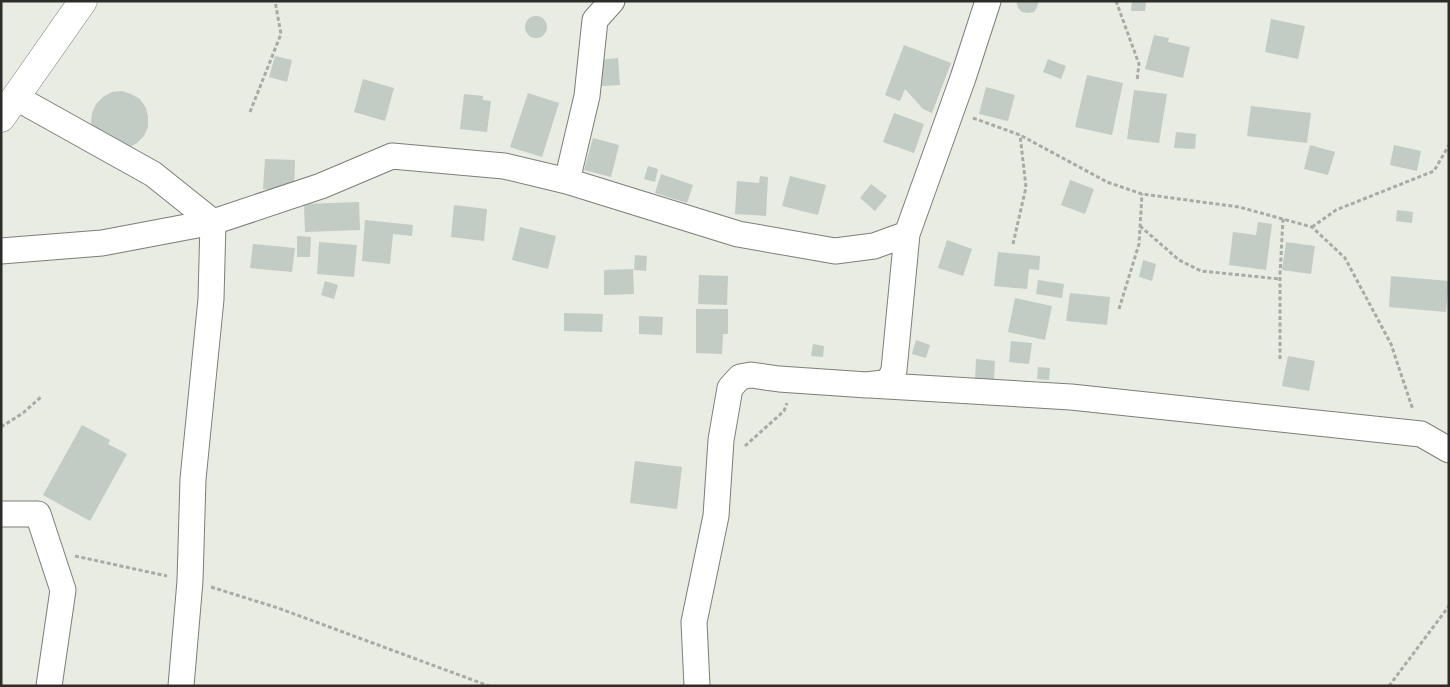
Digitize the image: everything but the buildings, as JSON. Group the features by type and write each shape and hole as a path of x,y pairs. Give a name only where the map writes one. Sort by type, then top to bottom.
{"main road":[{"path":"8,107 83,1"}],"street":[{"path":"567,181 587,96 595,20 612,1"},
{"path":"868,385 883,383 890,379 894,370 907,234 988,1"},
{"path":"8,107 154,174 213,222"},
{"path":"1,251 102,244 213,222 321,186 392,156 504,166 567,181 738,234 835,251 874,246 907,234"},
{"path":"181,686 182,656 190,581 193,479 211,298 213,222"},
{"path":"697,686 694,622 716,516 721,440 730,388 740,377 750,376 1071,397 1421,434 1449,450"},
{"path":"1,514 38,514 63,590 49,686"}],"path":[{"path":"250,112 281,34 275,1"},
{"path":"1116,1 1139,64 1137,81"},
{"path":"951,110 1020,134 1107,182 1142,194 1239,207 1312,227 1345,258 1391,344 1421,434"},
{"path":"1013,244 1026,187 1020,134"},
{"path":"1312,227 1336,210 1434,171 1449,145"},
{"path":"1119,308 1139,244 1142,194"},
{"path":"1280,359 1280,279 1283,219"},
{"path":"1140,226 1180,260 1201,271 1280,279"},
{"path":"718,470 784,411 796,380"},
{"path":"1,427 23,413 41,398"},
{"path":"50,550 190,581 278,608 489,686"},
{"path":"1389,686 1449,606"}]}
